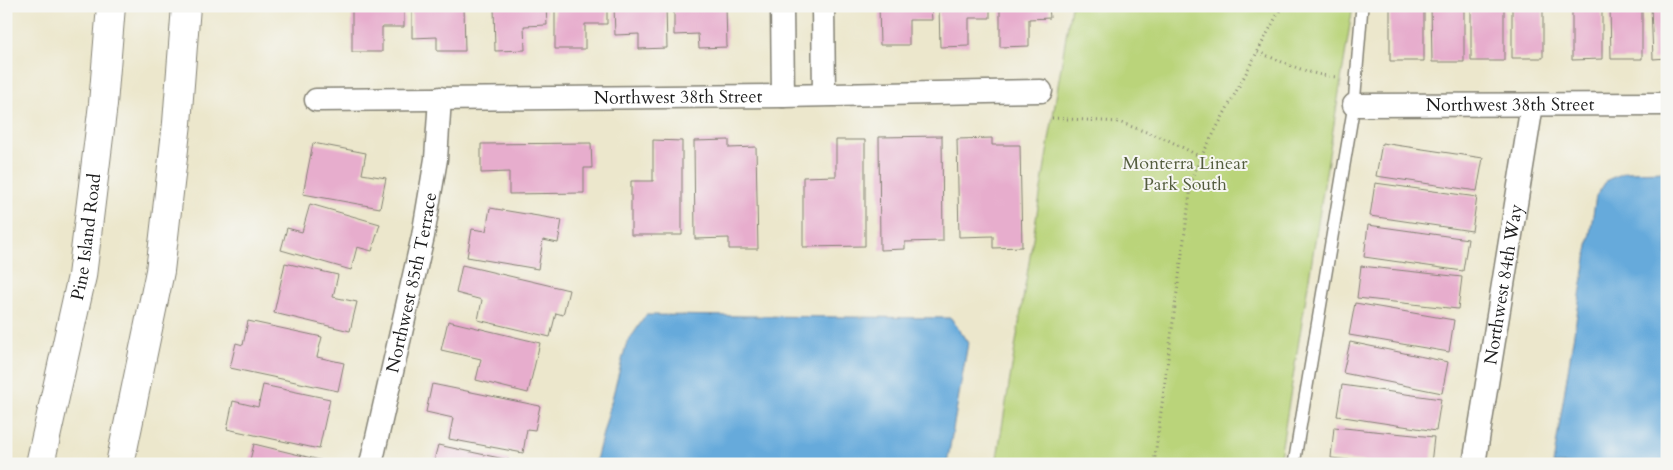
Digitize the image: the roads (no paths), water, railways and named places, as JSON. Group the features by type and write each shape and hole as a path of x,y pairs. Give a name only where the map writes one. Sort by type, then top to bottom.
{"main road":[{"name":"Pine Island Road","path":"40,464 82,276 103,104 111,6"},
{"path":"120,464 160,272 177,123 186,6"}],"street":[{"path":"782,6 783,96"},
{"path":"823,6 824,94"},
{"name":"Northwest 38th Street","path":"316,100 783,96 1041,91"},
{"name":"Northwest 85th Terrace","path":"371,464 423,236 436,159 440,98"},
{"name":"Northwest 38th Street","path":"1354,105 1667,104"},
{"name":"Northwest 84th Way","path":"1474,464 1532,105"}],"lane":[{"path":"1294,464 1354,105 1362,6"}],"water":[{"path":"1667,171 1667,464 1553,464 1596,196 1607,180 1626,172"},
{"path":"646,315 951,318 968,343 947,464 595,464 626,345"}],"park label":[{"name":"Monterra Linear Park South","path":"1185,173"}]}
